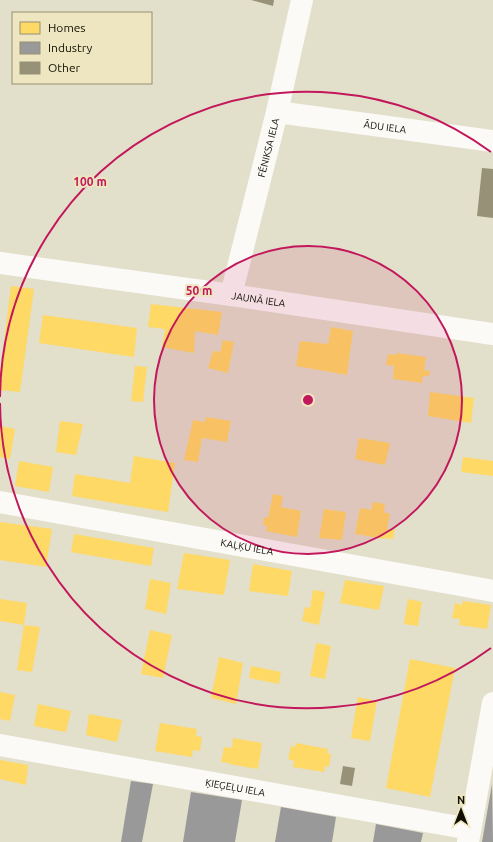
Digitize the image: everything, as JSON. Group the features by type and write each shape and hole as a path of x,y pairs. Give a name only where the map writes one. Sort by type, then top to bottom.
{"street":[{"name":"FĒNIKSA IELA","path":"231,295 278,112 302,0"},
{"name":"ĀDU IELA","path":"278,112 493,141"},
{"name":"JAUNĀ IELA","path":"0,263 231,295 493,334"},
{"name":"KAĻĶU IELA","path":"0,502 493,592"},
{"path":"469,836 493,703"},
{"name":"ĶIEĢEĻU IELA","path":"0,745 469,836"}],"building: Homes":[{"path":"11,286 34,289 20,392 0,390 0,373"},
{"path":"151,304 222,312 218,335 195,331 194,353 162,347 165,329 148,327"},
{"path":"43,315 137,328 134,357 39,343"},
{"path":"331,327 353,331 347,375 296,366 300,341 328,344"},
{"path":"223,340 234,342 228,373 208,368 213,351 220,352"},
{"path":"396,353 426,357 424,370 430,371 429,376 423,376 422,383 393,379 394,366 386,365 388,354 396,355"},
{"path":"135,366 147,367 143,402 131,401"},
{"path":"430,392 474,398 471,423 428,416"},
{"path":"206,417 231,421 227,442 202,438 198,462 184,460 193,420 205,422"},
{"path":"60,421 83,424 76,455 56,452"},
{"path":"0,426 15,429 10,459 0,457"},
{"path":"359,438 390,443 385,465 355,459"},
{"path":"134,456 175,463 168,512 72,496 75,474 130,483"},
{"path":"463,457 493,461 493,476 461,472"},
{"path":"19,461 53,467 49,492 15,486"},
{"path":"273,494 283,496 281,507 301,511 297,537 266,531 267,526 263,525 264,517 268,518"},
{"path":"373,502 385,504 384,512 390,514 387,529 395,530 393,539 355,534 360,508 371,510"},
{"path":"324,509 346,512 342,540 319,538"},
{"path":"0,522 52,529 46,567 0,560"},
{"path":"74,534 154,548 151,566 71,552"},
{"path":"184,553 230,560 224,595 177,589"},
{"path":"253,564 292,571 288,596 249,591"},
{"path":"150,579 171,583 166,614 145,609"},
{"path":"345,580 384,586 379,610 340,603"},
{"path":"313,590 325,592 319,625 302,621 305,607 310,608"},
{"path":"0,599 27,603 24,625 0,621"},
{"path":"408,599 422,602 418,626 404,624"},
{"path":"463,601 491,605 487,629 459,625 460,619 452,618 455,603 462,605"},
{"path":"24,625 40,627 32,672 17,670"},
{"path":"150,630 172,635 163,678 141,674"},
{"path":"316,643 331,646 325,679 310,676"},
{"path":"219,657 243,663 236,704 211,698"},
{"path":"410,659 455,668 430,797 386,788"},
{"path":"251,666 281,672 279,684 249,678"},
{"path":"0,692 15,695 10,721 0,719"},
{"path":"358,697 377,701 370,741 351,738"},
{"path":"38,704 71,711 66,732 34,726"},
{"path":"89,714 122,720 117,742 86,735"},
{"path":"160,723 197,729 196,736 202,737 200,751 193,750 192,757 155,751"},
{"path":"233,738 262,743 258,769 221,762 224,747 232,748"},
{"path":"296,743 328,749 327,753 331,754 329,767 325,766 324,772 293,767 294,761 288,759 291,746 295,747"},
{"path":"0,760 28,765 26,785 0,779"}],"building: Industry":[{"path":"131,781 153,784 142,842 121,842"},
{"path":"492,784 493,842 482,842"},
{"path":"191,792 242,800 235,842 183,842"},
{"path":"281,807 336,817 332,842 275,842"},
{"path":"376,824 423,833 421,842 373,842"}],"building: Other":[{"path":"251,0 274,0 273,6"},
{"path":"482,168 493,169 493,218 477,216"},
{"path":"343,766 355,768 352,786 340,784"}]}
